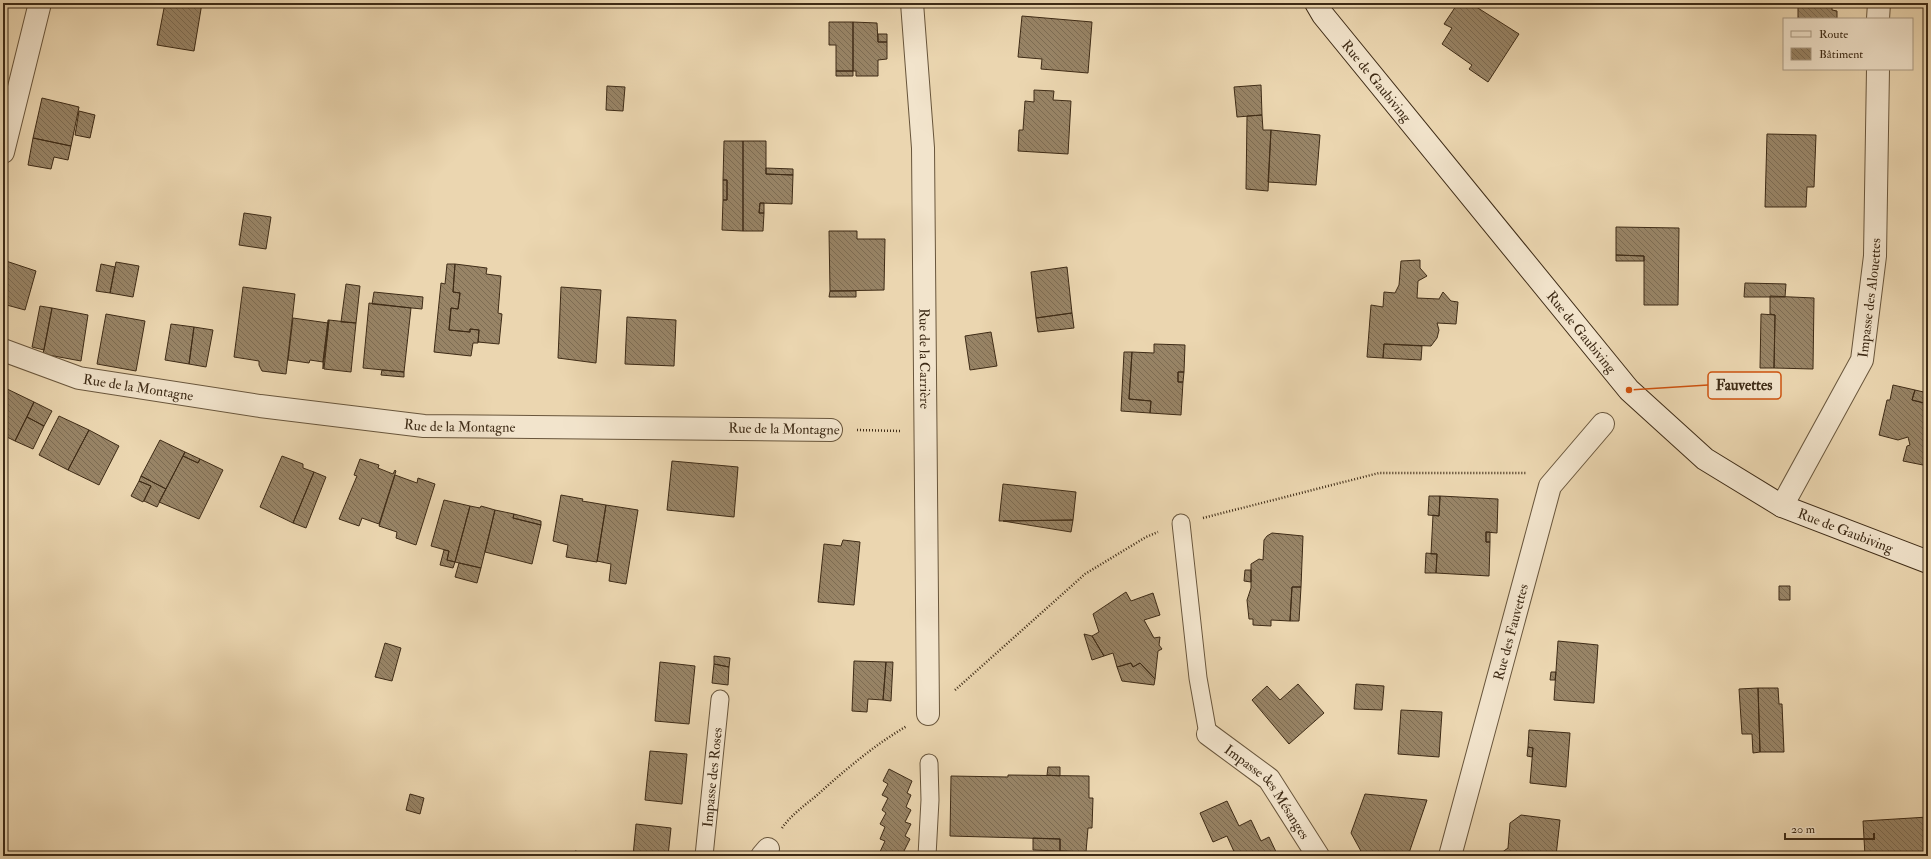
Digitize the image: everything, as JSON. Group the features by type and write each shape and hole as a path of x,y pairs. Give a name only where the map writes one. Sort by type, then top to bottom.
{"street":[{"path":"3,152 40,3"},
{"name":"Rue de la Carrière","path":"912,3 923,148 928,714"},
{"name":"Rue de Gaubiving","path":"1316,3 1323,15 1629,390 1705,460 1782,506 1928,562"},
{"path":"1878,18 1879,3"},
{"name":"Impasse des Alouettes","path":"1782,506 1862,360 1875,256 1878,70"},
{"name":"Rue de la Montagne","path":"3,350 80,378 260,406 424,426 831,430"},
{"name":"Rue des Fauvettes","path":"1450,856 1550,486 1603,424"},
{"name":"Impasse des Mésanges","path":"1208,734 1269,779 1318,856"}],"lane":[{"path":"1181,523 1198,678 1208,734"},
{"name":"Impasse des Roses","path":"704,856 720,700"},
{"path":"927,856 930,800 929,763"}],"path":[{"name":"Rue de la Montagne","path":"831,430 925,431"},
{"path":"768,854 788,820 832,782 894,734 928,714 1085,574 1146,537 1181,523 1379,473 1541,472 1559,477"}],"building":[{"path":"165,3 202,3 194,51 157,45"},
{"path":"1458,3 1470,3 1519,34 1488,82 1469,69 1472,65 1442,44 1452,28 1444,24"},
{"path":"1798,3 1832,3 1832,10 1837,11 1837,18 1798,18"},
{"path":"1022,16 1092,22 1088,73 1041,69 1042,59 1018,57"},
{"path":"829,22 853,22 853,71 836,71 836,45 829,45"},
{"path":"853,22 877,23 878,42 887,42 887,59 878,60 878,76 856,76 856,71 853,71"},
{"path":"878,34 887,34 887,42 878,42"},
{"path":"836,71 853,71 853,76 836,76"},
{"path":"1261,85 1262,115 1237,117 1234,87"},
{"path":"607,86 625,87 623,111 606,110"},
{"path":"1034,90 1054,91 1053,100 1071,101 1068,154 1018,151 1019,130 1023,130 1025,101 1034,102"},
{"path":"42,98 79,107 71,146 33,138"},
{"path":"79,111 95,115 90,138 75,135"},
{"path":"1262,115 1263,130 1271,130 1268,191 1246,189 1247,116"},
{"path":"1271,130 1320,135 1316,185 1268,182"},
{"path":"1767,134 1816,135 1814,187 1807,187 1806,207 1765,207"},
{"path":"33,138 71,146 68,160 54,157 51,169 28,165"},
{"path":"724,141 743,141 743,231 722,230 723,200 727,200 727,180 723,180"},
{"path":"743,141 766,141 766,174 793,175 792,204 760,203 759,213 764,213 763,231 743,231"},
{"path":"766,168 793,169 793,175 766,174"},
{"path":"723,180 727,180 727,200 723,200"},
{"path":"760,203 764,203 764,213 759,213"},
{"path":"244,213 271,217 266,249 239,245"},
{"path":"1616,227 1679,228 1678,305 1644,305 1644,256 1616,255"},
{"path":"829,231 857,231 857,239 885,239 884,290 830,291"},
{"path":"1616,255 1644,256 1644,261 1616,261"},
{"path":"3,260 36,271 25,310 3,304"},
{"path":"1420,260 1420,268 1427,276 1418,281 1417,298 1439,299 1443,292 1451,301 1458,302 1456,324 1437,323 1439,330 1437,338 1431,346 1384,344 1383,358 1367,357 1371,305 1383,307 1384,292 1395,293 1399,285 1401,261"},
{"path":"116,262 139,266 133,297 110,293"},
{"path":"101,264 115,267 110,293 96,291"},
{"path":"447,264 455,264 453,292 460,293 458,309 451,308 449,330 470,332 470,329 479,330 478,343 473,343 471,356 434,352 441,283 445,284"},
{"path":"455,264 487,268 486,274 501,276 498,313 502,314 499,344 478,342 479,330 470,329 470,332 449,330 451,308 458,309 460,293 453,292"},
{"path":"1067,267 1072,313 1036,318 1031,272"},
{"path":"1745,283 1786,284 1785,297 1744,297"},
{"path":"346,284 360,286 356,323 341,322"},
{"path":"243,287 295,294 286,374 262,371 259,361 234,357"},
{"path":"561,287 601,290 596,363 558,358"},
{"path":"830,291 856,291 856,297 829,297"},
{"path":"374,292 423,297 422,309 372,304"},
{"path":"1770,296 1814,298 1813,369 1774,368 1775,315 1770,314"},
{"path":"369,303 411,308 404,372 363,368"},
{"path":"40,306 52,308 44,350 32,347"},
{"path":"52,308 88,315 81,361 43,354"},
{"path":"1072,313 1074,328 1038,332 1036,318"},
{"path":"106,314 145,321 136,371 97,364"},
{"path":"1761,314 1775,315 1774,368 1760,368"},
{"path":"627,317 676,320 674,366 625,364"},
{"path":"293,318 328,323 323,362 310,360 309,363 288,360"},
{"path":"329,320 323,369 323,362"},
{"path":"329,320 356,323 351,372 324,369"},
{"path":"171,324 194,327 189,364 165,360"},
{"path":"194,327 213,330 206,367 189,364"},
{"path":"991,332 997,366 970,370 965,336"},
{"path":"1154,344 1185,345 1184,372 1178,372 1178,382 1183,382 1181,415 1150,413 1151,401 1129,399 1132,352 1154,353"},
{"path":"1384,344 1422,346 1421,360 1383,358"},
{"path":"1124,352 1132,352 1129,399 1151,401 1150,413 1121,411"},
{"path":"382,370 404,372 404,377 381,375"},
{"path":"1178,372 1184,372 1183,382 1178,382"},
{"path":"1893,385 1915,390 1912,400 1928,404 1928,466 1903,461 1907,446 1910,445 1908,437 1898,440 1879,435 1887,400 1890,400"},
{"path":"3,387 34,402 15,441 3,435"},
{"path":"1915,390 1928,393 1928,404 1912,400"},
{"path":"34,402 52,411 44,426 27,417"},
{"path":"59,416 89,430 68,470 39,455"},
{"path":"27,417 44,426 33,449 15,441"},
{"path":"89,430 119,446 99,485 68,470"},
{"path":"160,440 185,452 166,489 141,476"},
{"path":"185,452 200,459 198,463 183,456"},
{"path":"183,456 198,463 200,459 223,470 199,519 159,502"},
{"path":"282,456 303,464 303,468 314,472 293,523 260,507"},
{"path":"360,459 379,465 378,468 393,474 395,470 396,471 379,524 362,518 359,526 339,519 357,476 354,475"},
{"path":"672,461 738,467 734,517 667,510"},
{"path":"314,472 326,477 306,528 293,523"},
{"path":"395,475 417,483 418,478 435,484 416,545 396,538 397,532 379,526"},
{"path":"141,476 166,489 157,507 144,501 151,486 139,481"},
{"path":"139,481 151,486 143,502 131,496"},
{"path":"1003,484 1076,492 1073,520 999,521"},
{"path":"561,495 583,499 582,501 606,505 597,562 566,557 568,545 553,541"},
{"path":"1429,496 1440,496 1439,516 1428,515"},
{"path":"1440,496 1498,499 1497,533 1486,532 1486,542 1490,542 1489,576 1436,573 1437,554 1431,554 1433,515 1439,516"},
{"path":"444,500 470,506 455,562 447,560 449,551 431,546"},
{"path":"606,505 638,510 626,584 609,581 611,564 597,561"},
{"path":"470,506 480,508 481,506 495,510 481,568 455,562"},
{"path":"495,510 514,514 513,518 541,525 532,564 485,552"},
{"path":"514,514 541,521 541,525 513,518"},
{"path":"1073,520 1071,532 1003,521"},
{"path":"1486,532 1490,532 1490,542 1486,542"},
{"path":"1272,533 1303,536 1301,587 1292,587 1290,621 1271,620 1271,626 1253,625 1253,619 1249,619 1247,600 1251,588 1251,564 1259,559 1263,560 1264,540"},
{"path":"843,540 860,542 854,605 818,602 824,544 841,546"},
{"path":"444,550 449,551 447,560 455,562 453,568 440,565"},
{"path":"1426,553 1437,554 1436,573 1425,573"},
{"path":"459,563 481,568 477,583 455,577"},
{"path":"1245,570 1251,570 1251,582 1244,581"},
{"path":"1779,586 1790,586 1790,600 1779,600"},
{"path":"1292,587 1301,587 1299,621 1290,621"},
{"path":"1126,592 1131,601 1153,593 1160,615 1144,620 1154,638 1160,637 1159,645 1162,649 1158,651 1155,679 1140,663 1133,667 1131,663 1117,667 1113,653 1104,656 1092,636 1099,632 1093,614"},
{"path":"1084,634 1092,636 1104,656 1092,660"},
{"path":"1558,641 1598,645 1594,703 1554,700"},
{"path":"385,643 401,648 392,681 375,677"},
{"path":"714,656 730,658 729,667 714,664"},
{"path":"854,661 886,662 883,700 868,699 867,712 852,711"},
{"path":"660,662 695,666 689,724 655,721"},
{"path":"886,662 893,662 891,701 883,700"},
{"path":"1131,663 1133,667 1140,663 1155,679 1154,685 1122,681 1117,667"},
{"path":"714,664 729,667 728,685 712,683"},
{"path":"1551,672 1556,672 1555,680 1550,680"},
{"path":"1298,684 1324,713 1289,744 1252,700 1267,686 1280,700"},
{"path":"1356,684 1384,686 1382,710 1354,709"},
{"path":"1758,688 1760,752 1753,753 1752,734 1742,734 1739,689"},
{"path":"1758,688 1778,688 1779,704 1782,704 1784,752 1760,752"},
{"path":"1401,710 1442,712 1439,757 1398,754"},
{"path":"1529,730 1570,733 1566,787 1530,783 1533,748 1528,747"},
{"path":"1528,747 1533,748 1532,757 1527,756"},
{"path":"650,751 687,754 682,804 645,800"},
{"path":"1048,767 1060,767 1060,776 1047,775"},
{"path":"889,769 912,781 907,793 911,795 906,807 911,810 905,822 911,824 905,836 910,839 904,851 909,853 908,856 884,856 879,854 885,841 880,839 885,827 880,824 886,813 882,810 888,798 882,795 888,784 883,781"},
{"path":"1008,775 1089,776 1089,798 1093,798 1092,828 1088,828 1086,852 1060,851 1060,839 950,836 951,776 1008,777"},
{"path":"410,794 424,798 420,814 406,810"},
{"path":"1365,794 1427,800 1408,856 1369,856 1362,853 1351,833"},
{"path":"1227,801 1239,826 1251,820 1261,841 1269,837 1278,856 1236,856 1227,836 1213,842 1200,813"},
{"path":"1521,815 1560,820 1556,856 1497,856 1508,848 1510,823"},
{"path":"1928,817 1928,856 1865,856 1863,821"},
{"path":"636,824 671,828 668,856 633,856"},
{"path":"1033,838 1060,839 1060,851 1033,850"},
{"path":"575,851 590,854 589,856 574,856"},
{"path":"1060,851 1086,852 1086,856 1060,856"}],"place":[{"name":"Fauvettes","path":"1629,390"}]}
